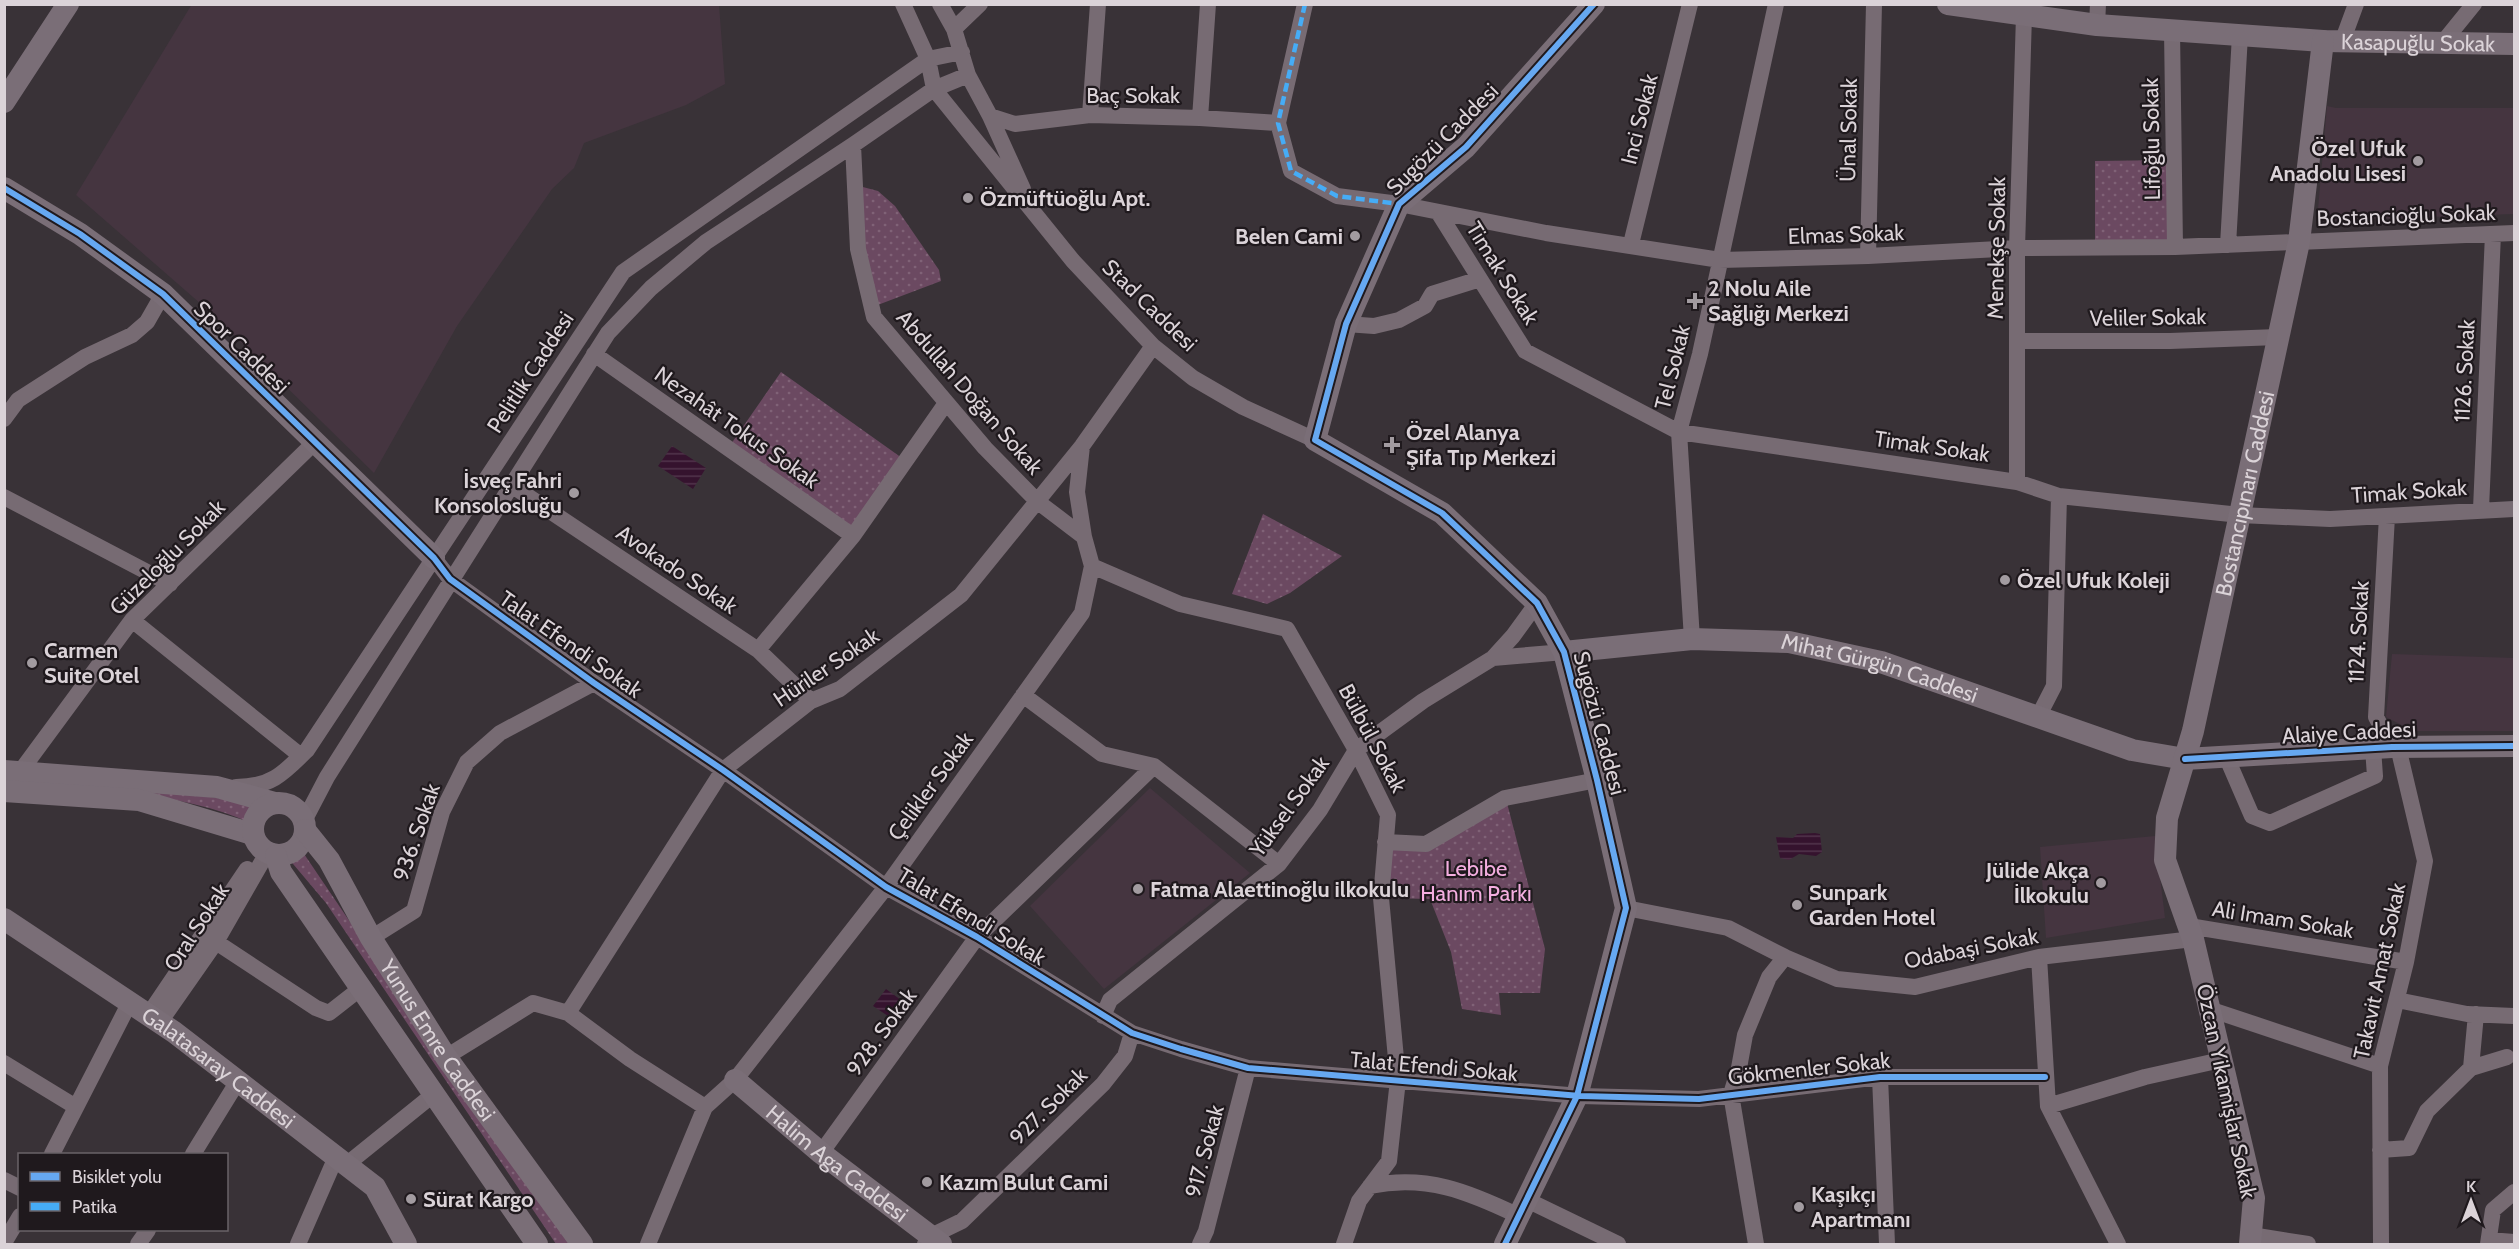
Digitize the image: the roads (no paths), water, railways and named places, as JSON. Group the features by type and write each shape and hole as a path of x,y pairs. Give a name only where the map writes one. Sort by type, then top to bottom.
{"street":[{"path":"4,102 68,4"},
{"name":"Stad Caddesi","path":"903,4 928,59 934,89 1073,261 1153,346 1193,378 1243,407 1315,440"},
{"name":"Stad Caddesi","path":"940,4 954,29 968,75 990,116 1035,213"},
{"path":"954,29 980,4"},
{"path":"1090,115 1098,4"},
{"path":"1200,118 1208,4"},
{"path":"1278,123 1305,4"},
{"name":"Sugözü Caddesi","path":"1505,1245 1577,1096 1626,908 1597,780 1564,652 1537,603 1443,513 1315,440 1346,324 1399,204 1466,147 1594,4"},
{"name":"Inci Sokak","path":"1631,244 1690,4"},
{"name":"Tel Sokak","path":"1692,639 1679,432 1700,354 1776,4"},
{"name":"Ünal Sokak","path":"1868,256 1874,4"},
{"name":"Kasapuğlu Sokak","path":"1948,4 2024,15 2098,15 2172,30 2240,35 2333,41 2514,44"},
{"path":"2333,41 2356,4"},
{"path":"2444,42 2474,4"},
{"name":"Menekşe Sokak","path":"2018,482 2018,248 2024,15"},
{"name":"Lifoğlu Sokak","path":"2172,30 2175,247"},
{"path":"2228,244 2240,35"},
{"name":"Bostancıpınarı Caddesi","path":"2191,933 2165,860 2167,818 2185,759 2299,242 2333,41"},
{"name":"Pelitlik Caddesi","path":"217,787 258,787 286,771 301,756 623,272 928,59 962,52"},
{"name":"Pelitlik Caddesi","path":"304,826 327,777 450,579 608,333 651,288 706,242 934,89 968,75"},
{"name":"Baç Sokak","path":"990,116 1015,124 1090,115 1278,123"},
{"name":"Elmas Sokak","path":"1278,123 1291,171 1336,196 1399,204 1546,233 1631,244 1720,260 1868,256 2018,248 2175,247 2299,242"},
{"name":"Abdullah Doğan Sokak","path":"853,145 858,249 874,317 946,403 1038,502 1083,537"},
{"name":"Spor Caddesi","path":"4,188 80,234 163,294 434,558"},
{"name":"Timak Sokak","path":"1438,212 1525,351 1679,432 2018,482 2059,496 2240,514 2330,519 2514,509"},
{"name":"Bostancioğlu Sokak","path":"2299,242 2514,233"},
{"name":"1126. Sokak","path":"2481,509 2493,234"},
{"path":"1346,324 1374,326 1400,320 1425,306 1432,294 1480,279"},
{"path":"4,419 18,400 85,357 132,335 147,322 163,294"},
{"name":"Veliler Sokak","path":"2018,341 2278,337"},
{"name":"Hüriler Sokak","path":"568,1012 723,770 811,701 840,690 961,596 1082,446 1153,346"},
{"name":"Nezahât Tokus Sokak","path":"594,354 853,537"},
{"path":"758,650 853,537 946,403"},
{"name":"Güzeloğlu Sokak","path":"12,772 132,620 315,442"},
{"name":"Çelikler Sokak","path":"648,1245 705,1107 735,1080 886,887 1082,612 1092,566 1083,537 1077,492 1082,446"},
{"name":"Avokado Sokak","path":"511,485 758,650 811,701"},
{"path":"2038,717 2054,686 2059,496"},
{"path":"4,497 170,584"},
{"name":"1124. Sokak","path":"2387,516 2376,717 2388,748"},
{"name":"Talat Efendi Sokak","path":"434,558 450,579 594,683 723,770 886,887 977,937 1132,1032 1248,1068 1577,1096"},
{"name":"Bülbül Sokak","path":"1092,566 1180,604 1287,629 1356,750 1388,815 1381,898 1398,1080 1389,1161 1359,1201 1344,1245"},
{"name":"Yüksel Sokak","path":"1103,1016 1110,1000 1280,864 1320,810 1356,750 1423,701 1493,658 1513,636 1537,603"},
{"path":"132,620 301,756"},
{"name":"Mihat Gürgün Caddesi","path":"1564,652 1692,639 1789,642 1881,662 2132,750 2185,759"},
{"name":"Yüksel Sokak","path":"1493,658 1564,652"},
{"name":"936. Sokak","path":"371,938 414,911 442,812 467,762 500,733 594,683"},
{"path":"1023,695 1102,754 1154,766 1280,864"},
{"name":"Alaiye Caddesi","path":"2185,759 2388,748 2514,746"},
{"path":"2226,756 2252,816 2270,822 2375,776 2388,748"},
{"name":"Takavit Amat Sokak","path":"2381,1245 2380,1066 2406,962 2425,861 2388,748"},
{"name":"928. Sokak","path":"821,1153 977,937 1154,766"},
{"path":"4,791 139,800 284,855 299,846 304,826 301,815 290,805 217,787 12,772"},
{"path":"1385,843 1426,844 1505,798 1597,780"},
{"path":"264,848 252,825 260,810 275,803"},
{"name":"Yunus Emre Caddesi","path":"304,826 329,860 371,938 446,1057 582,1245"},
{"name":"Yunus Emre Caddesi","path":"264,848 537,1245"},
{"name":"Oral Sokak","path":"146,1013 216,942 264,848"},
{"name":"Oral Sokak","path":"53,1153 76,1107 264,848"},
{"name":"Odabaşi Sokak","path":"1626,908 1728,928 1785,957 1838,980 1915,987 2039,957 2191,933"},
{"name":"Galatasaray Caddesi","path":"4,919 146,1013 375,1187 406,1245"},
{"name":"Ali Imam Sokak","path":"2191,933 2406,962"},
{"name":"Özcan Yikamişlar Sokak","path":"2191,933 2254,1198 2251,1240"},
{"path":"216,942 316,1008 329,1013 361,988"},
{"path":"1756,1245 1731,1094 1745,1035 1769,977 1785,957"},
{"path":"2039,957 2048,1106 2118,1245"},
{"path":"2397,1000 2476,1014 2514,1016"},
{"path":"446,1057 533,1003 568,1012 630,1059 705,1107"},
{"path":"2209,1009 2380,1066"},
{"path":"2471,1068 2476,1014"},
{"name":"927. Sokak","path":"931,1242 962,1221 1103,1084 1125,1056 1132,1032"},
{"path":"2380,1150 2409,1148 2427,1111 2471,1068 2507,1057"},
{"path":"2048,1106 2145,1077 2221,1060"},
{"path":"4,1063 76,1107"},
{"name":"917. Sokak","path":"1200,1245 1206,1231 1248,1068"},
{"path":"1881,1077 1887,1245"},
{"name":"Gökmenler Sokak","path":"1577,1096 1699,1099 1881,1077 2045,1077"},
{"name":"Halim Aga Caddesi","path":"735,1080 931,1242"},
{"path":"195,1153 238,1081"},
{"path":"298,1245 341,1161 434,1094"},
{"path":"4,1179 18,1187"},
{"path":"1370,1186 1392,1181 1420,1181 1462,1191 1523,1208 1617,1245"},
{"path":"2514,1192 2493,1210 2488,1242 2514,1242"},
{"path":"4,1243 18,1219"},
{"path":"138,1245 146,1231"},
{"path":"2251,1240 2308,1245"}],"place":[{"name":"Özel Ufuk Anadolu Lisesi","path":"2418,161"},
{"name":"Özmüftüoğlu Apt.","path":"968,198"},
{"name":"Belen Cami","path":"1355,236"},
{"name":"2 Nolu Aile Sağlığı Merkezi","path":"1695,301"},
{"name":"Özel Alanya Şifa Tıp Merkezi","path":"1392,445"},
{"name":"İsveç Fahri Konsolosluğu","path":"574,493"},
{"name":"Özel Ufuk Koleji","path":"2005,580"},
{"name":"Carmen Suite Otel","path":"32,663"},
{"name":"Jülide Akça İlkokulu","path":"2101,883"},
{"name":"Fatma Alaettinoğlu ilkokulu","path":"1138,889"},
{"name":"Sunpark Garden Hotel","path":"1797,905"},
{"name":"Kazım Bulut Cami","path":"927,1182"},
{"name":"Sürat Kargo","path":"411,1199"},
{"name":"Kaşıkçı Apartmanı","path":"1799,1207"}],"park label":[{"name":"Lebibe Hanım Parkı","path":"1476,880"}]}
